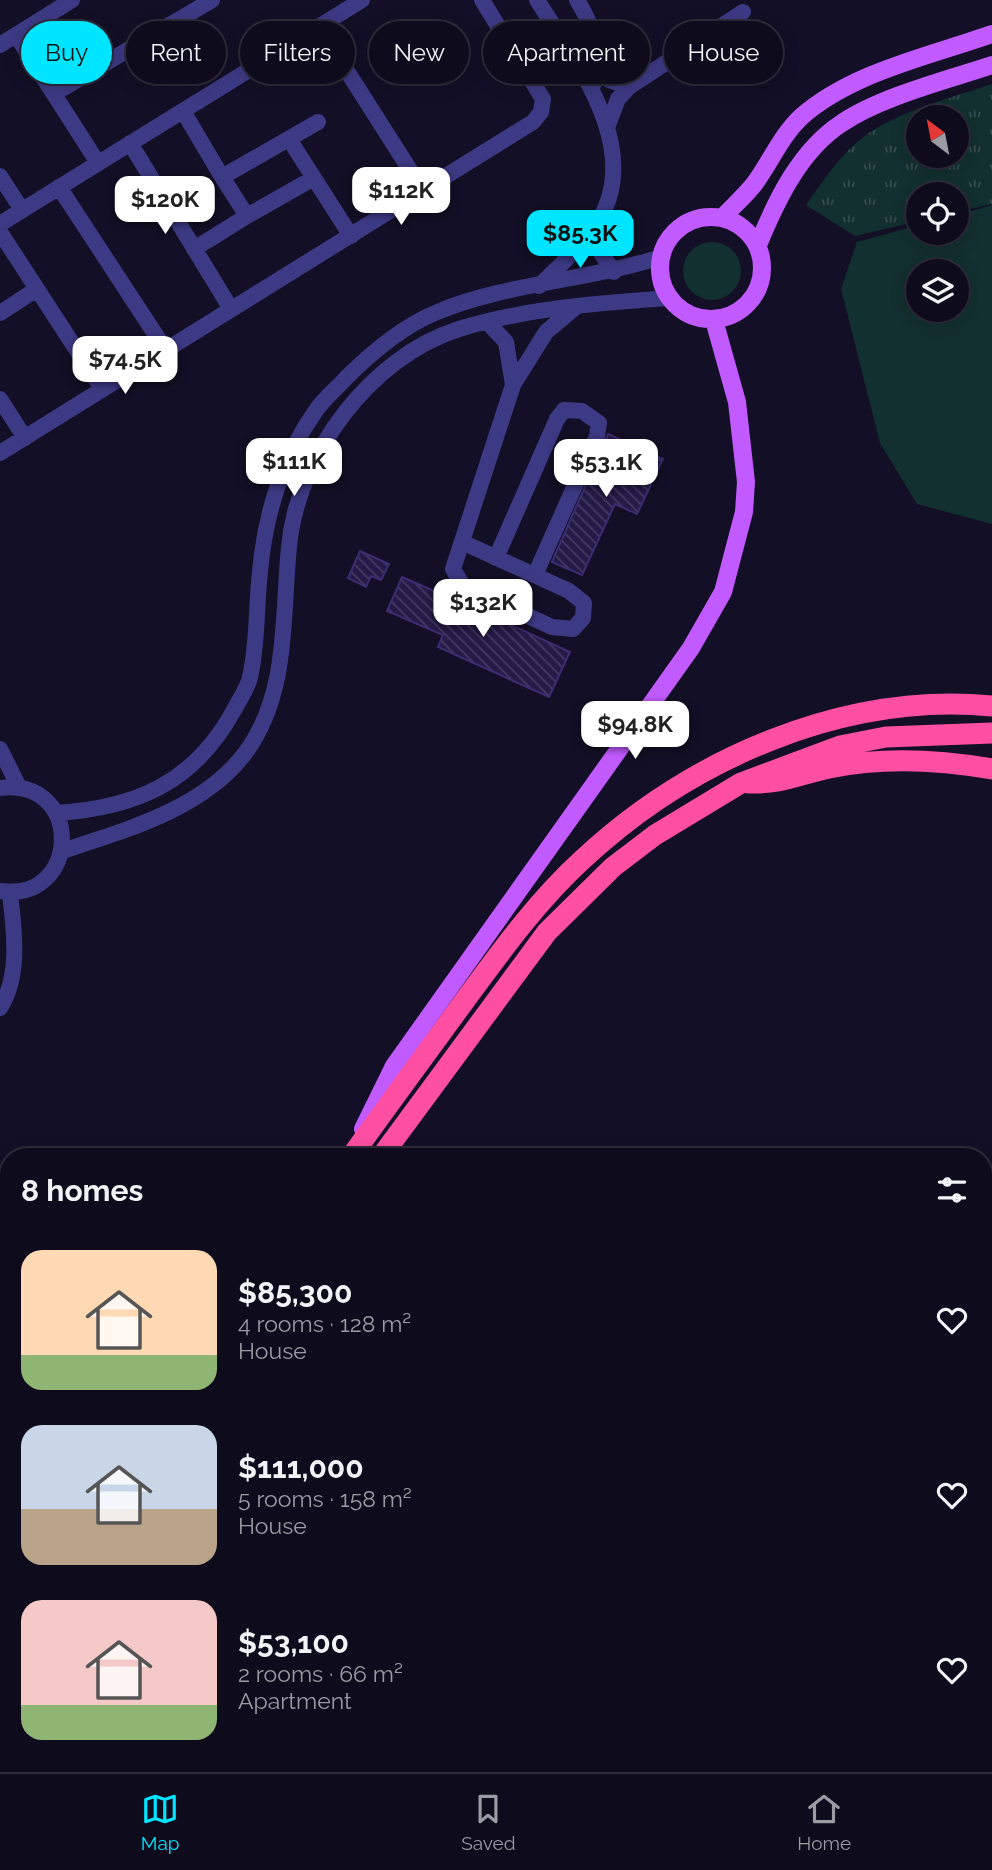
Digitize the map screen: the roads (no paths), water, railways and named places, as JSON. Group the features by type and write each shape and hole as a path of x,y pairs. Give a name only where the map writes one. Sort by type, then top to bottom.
{"highway":[{"path":"357,1148 501,951 582,860 640,813 747,750 805,726 878,710 932,703 992,700"},
{"path":"969,703 992,706"},
{"path":"388,1148 547,932 576,901 655,835 741,782 840,746 886,737 992,733"},
{"path":"741,782 775,784 830,768 886,763 952,762 992,769"}],"main road":[{"path":"722,218 755,183 780,142 801,118 833,95 879,74 992,34"},
{"path":"758,245 774,206 794,173 822,139 842,122 916,90 992,65"},
{"path":"722,218 749,232 758,245 763,273 753,299 742,310 714,320 688,315 669,298 661,278 661,257 667,242 690,221 722,218"},
{"path":"354,1148 394,1066 691,648 723,592 744,512 746,482 737,402 714,320"}],"street":[{"path":"39,0 48,15"},
{"path":"0,45 72,0"},
{"path":"55,93 212,0"},
{"path":"329,21 362,0"},
{"path":"0,453 533,122 542,105 482,0"},
{"path":"537,0 592,89 608,125 612,179 607,203 594,228 539,286"},
{"path":"577,0 590,21"},
{"path":"608,125 618,99 629,87 743,12"},
{"path":"16,35 98,163"},
{"path":"0,224 240,75"},
{"path":"355,83 424,191"},
{"path":"592,89 593,84"},
{"path":"620,84 629,87"},
{"path":"183,110 247,216"},
{"path":"222,177 318,122"},
{"path":"289,139 351,236"},
{"path":"130,143 231,309"},
{"path":"0,176 22,210"},
{"path":"194,249 314,178"},
{"path":"59,187 165,349"},
{"path":"594,228 599,250 614,272"},
{"path":"0,232 102,389"},
{"path":"56,813 101,810 149,792 189,770 223,729 250,679 260,569 283,469 317,408 393,338 435,313 483,298 614,272 661,257"},
{"path":"0,313 37,289"},
{"path":"62,851 131,828 177,808 214,783 246,753 266,716 282,661 289,544 303,481 335,425 372,383 420,347 458,329 579,304 669,298"},
{"path":"462,542 569,591 584,603 583,618 573,629 552,626 463,586 453,569 513,385 546,332 579,304"},
{"path":"488,323 506,342 513,385"},
{"path":"0,399 24,438"},
{"path":"496,558 557,419 564,410 582,411 599,423 597,436 535,575"},
{"path":"0,749 19,787"},
{"path":"0,788 19,787 47,801 56,813 63,838 62,851 55,867 43,881 28,890 5,892 15,942 9,994 0,1008"}]}
